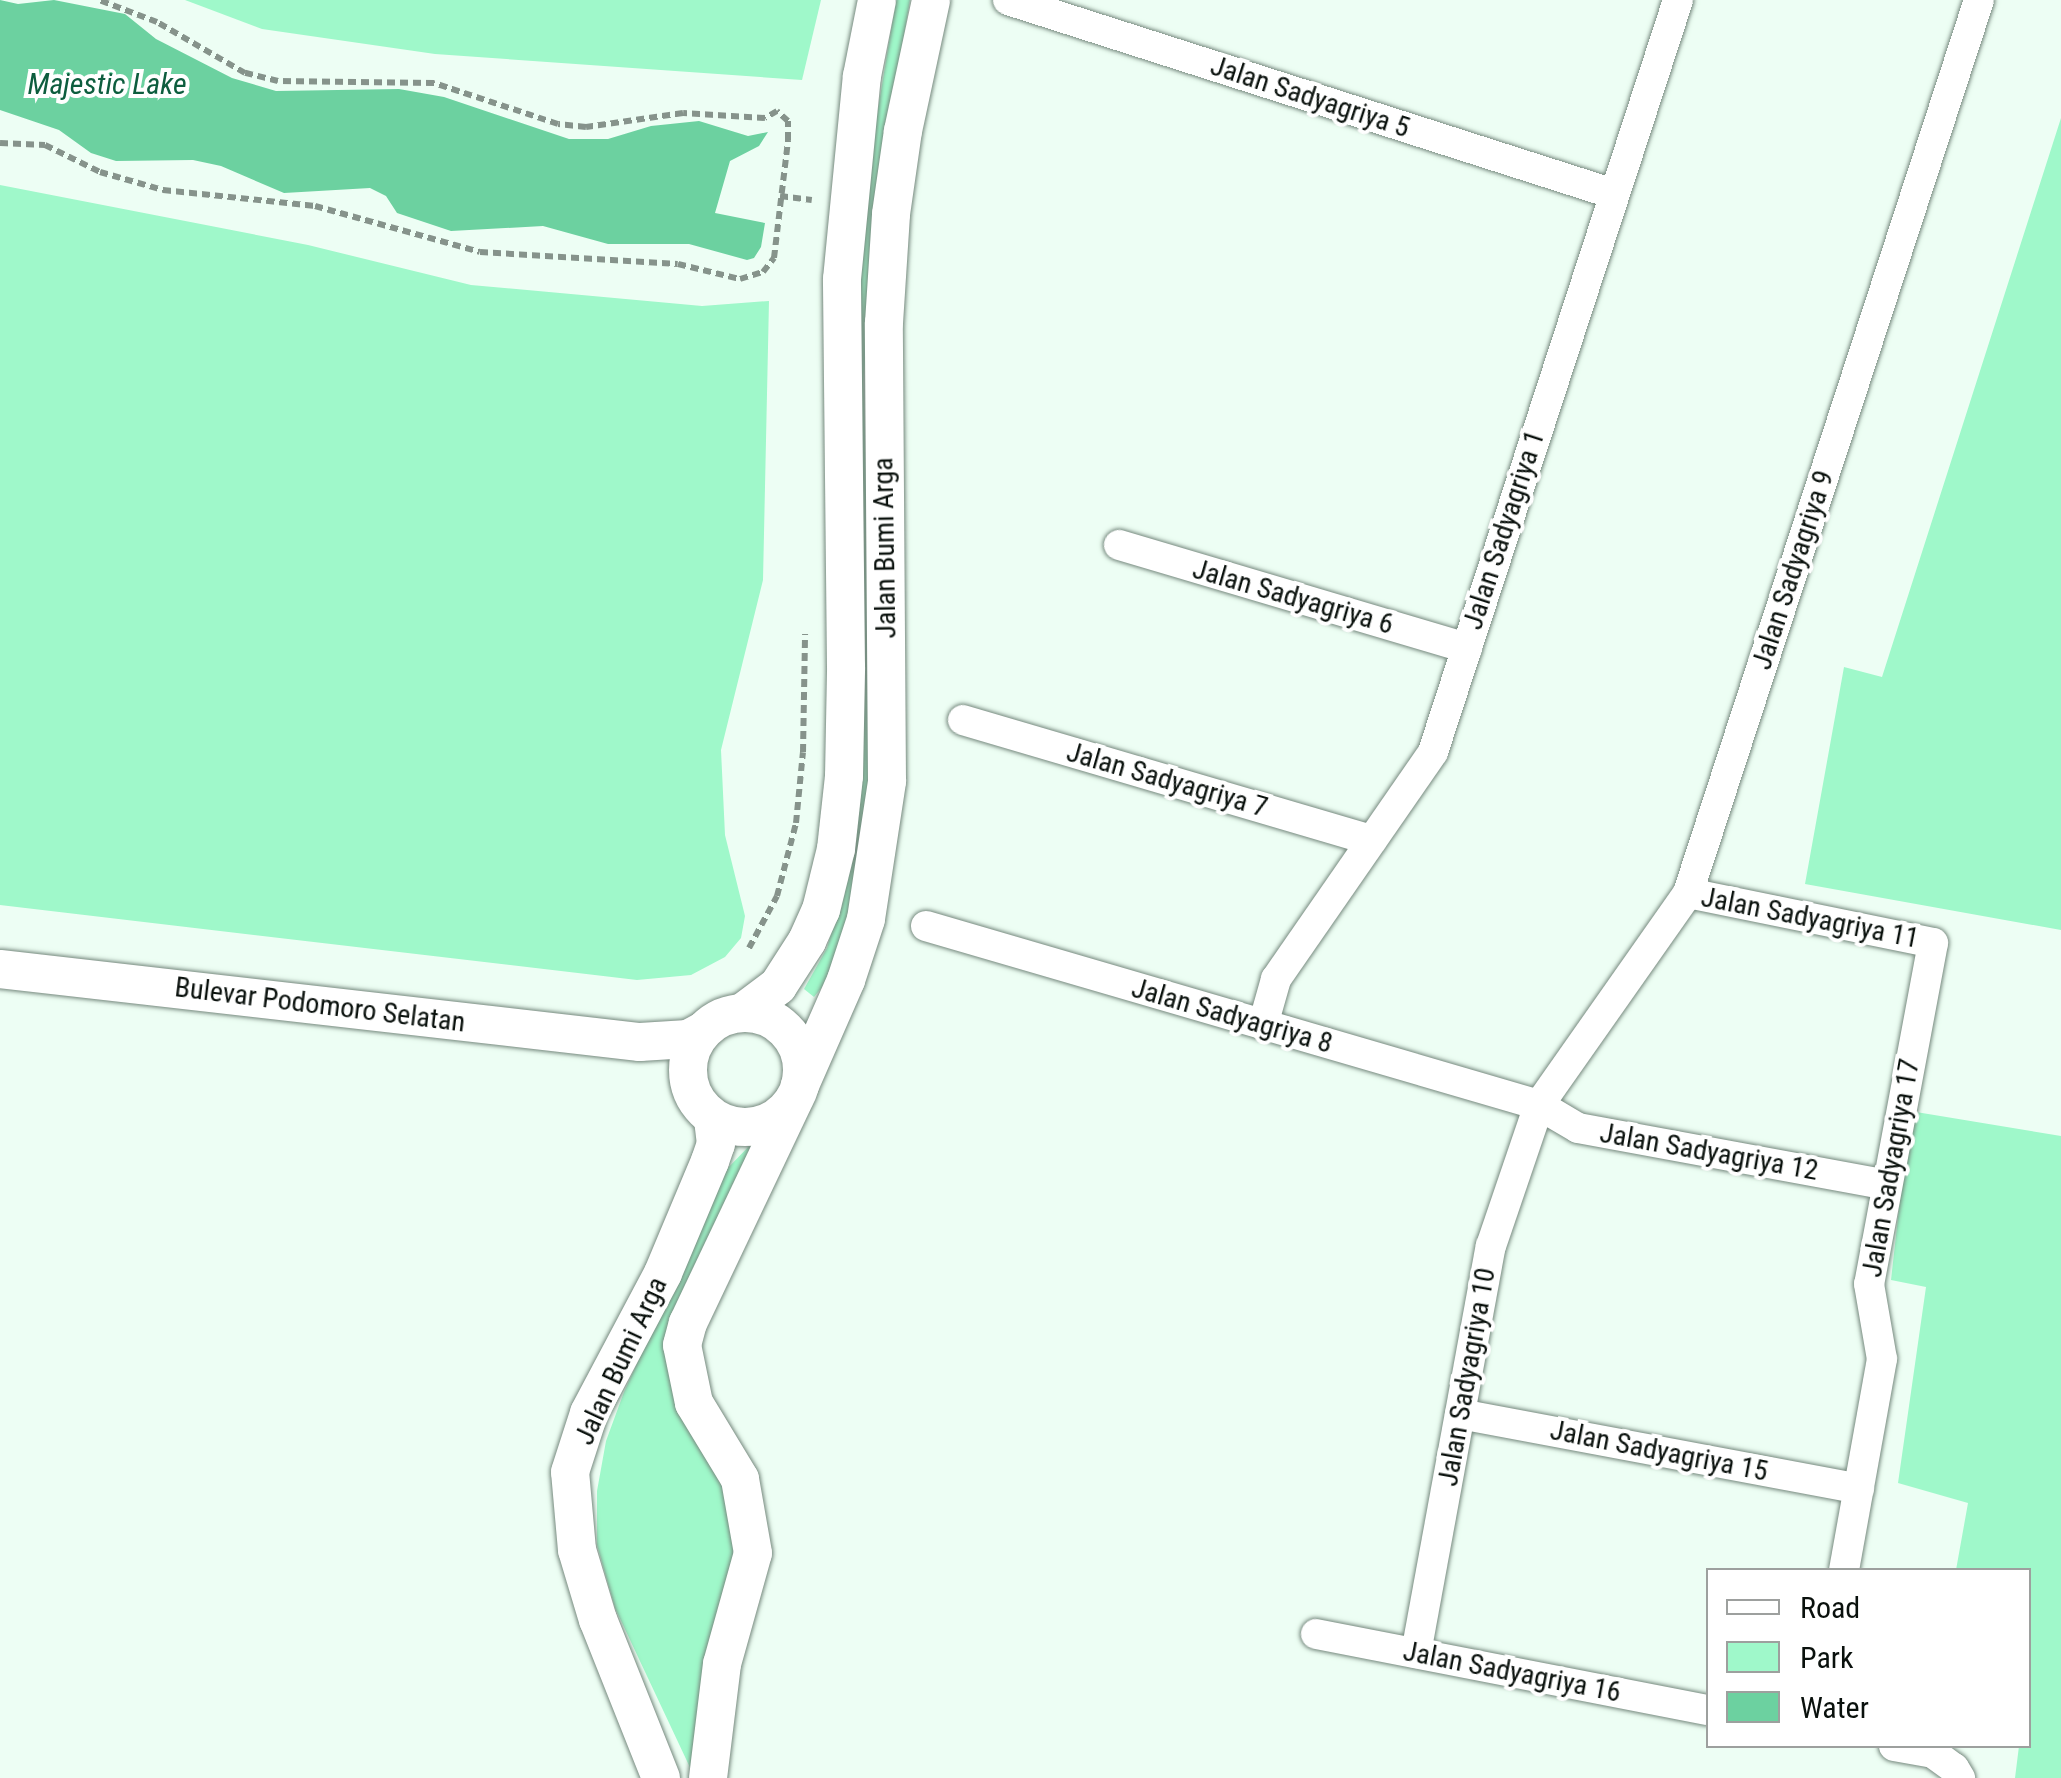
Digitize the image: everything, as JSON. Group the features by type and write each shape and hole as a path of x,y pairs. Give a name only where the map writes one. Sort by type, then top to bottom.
{"street":[{"name":"Jalan Bumi Arga","path":"742,1013 778,986 807,941 821,910 836,849 844,776 846,668 842,279 862,76 877,0"},
{"name":"Jalan Bumi Arga","path":"708,1778 722,1664 744,1597 753,1553 740,1479 694,1404 682,1345 846,980 866,919 887,780 884,323 891,214 902,130 931,0"},
{"name":"Jalan Sadyagriya 5","path":"1008,0 1612,193"},
{"name":"Jalan Sadyagriya 1","path":"1264,1025 1276,979 1434,752 1612,193 1678,0"},
{"name":"Jalan Sadyagriya 9","path":"1539,1106 1688,893 1979,0"},
{"name":"Jalan Sadyagriya 6","path":"1119,545 1466,648"},
{"name":"Jalan Sadyagriya 7","path":"963,720 1372,840"},
{"name":"Jalan Sadyagriya 11","path":"1688,893 1932,943"},
{"name":"Jalan Sadyagriya 8","path":"926,926 1539,1106"},
{"name":"Jalan Sadyagriya 17","path":"1844,1568 1882,1358 1869,1284 1884,1184 1932,943"},
{"name":"Bulevar Podomoro Selatan","path":"0,968 640,1042 688,1038 703,1031"},
{"path":"640,1042 668,1057 702,1104 729,1125 764,1124 796,1094 802,1068 790,1034 777,1022 742,1013 724,1016 703,1031 689,1054 702,1104"},
{"name":"Jalan Bumi Arga","path":"661,1778 598,1620 576,1550 570,1472 590,1413 663,1272 710,1161 716,1144 702,1104"},
{"name":"Jalan Sadyagriya 12","path":"1539,1106 1578,1128 1884,1184"},
{"name":"Jalan Sadyagriya 10","path":"1416,1654 1490,1246 1539,1106"},
{"name":"Jalan Sadyagriya 15","path":"1460,1414 1859,1489"},
{"name":"Jalan Sadyagriya 16","path":"1316,1634 1706,1710"},
{"path":"1905,1748 1932,1753 1954,1768 1960,1778"}],"path":[{"path":"0,143 45,145 100,172 163,190 315,206 480,252 678,264 740,278 763,272 774,258 788,121 777,111 765,118 729,112 683,113 586,127 558,124 434,82 278,82 244,73 157,22 99,0"},
{"path":"780,196 812,200"},
{"path":"749,948 777,896 796,823 803,752 805,630"}],"green space":[{"path":"185,0 821,0 802,80 435,54 262,29"},
{"path":"896,0 910,0 888,130 863,382 872,634 868,813 850,916 827,981 814,997 804,989 827,948 846,882 852,452 863,200"},
{"path":"2061,118 2061,930 1805,884 1844,667 1882,677"},
{"path":"0,185 308,245 471,285 702,306 769,301 763,580 721,750 725,835 745,916 741,938 725,957 691,975 637,980 0,905"},
{"path":"1910,1111 2061,1136 2061,1778 2015,1778 2019,1748 2031,1748 2031,1568 1956,1568 1968,1503 1898,1483 1926,1287 1891,1280"},
{"path":"754,1141 668,1323 666,1344 677,1405 735,1510 737,1543 694,1776 615,1608 597,1545 597,1491 606,1441 624,1392 724,1172"}],"water":[{"name":"Majestic Lake","path":"0,0 18,4 54,0 125,14 156,39 232,78 276,91 399,89 444,97 569,139 608,139 651,126 699,121 748,136 768,132 759,146 730,161 715,213 765,223 761,247 754,258 747,260 689,244 608,244 543,226 451,231 397,213 386,196 370,188 284,193 221,166 193,160 116,161 91,153 59,130 0,110"}]}
